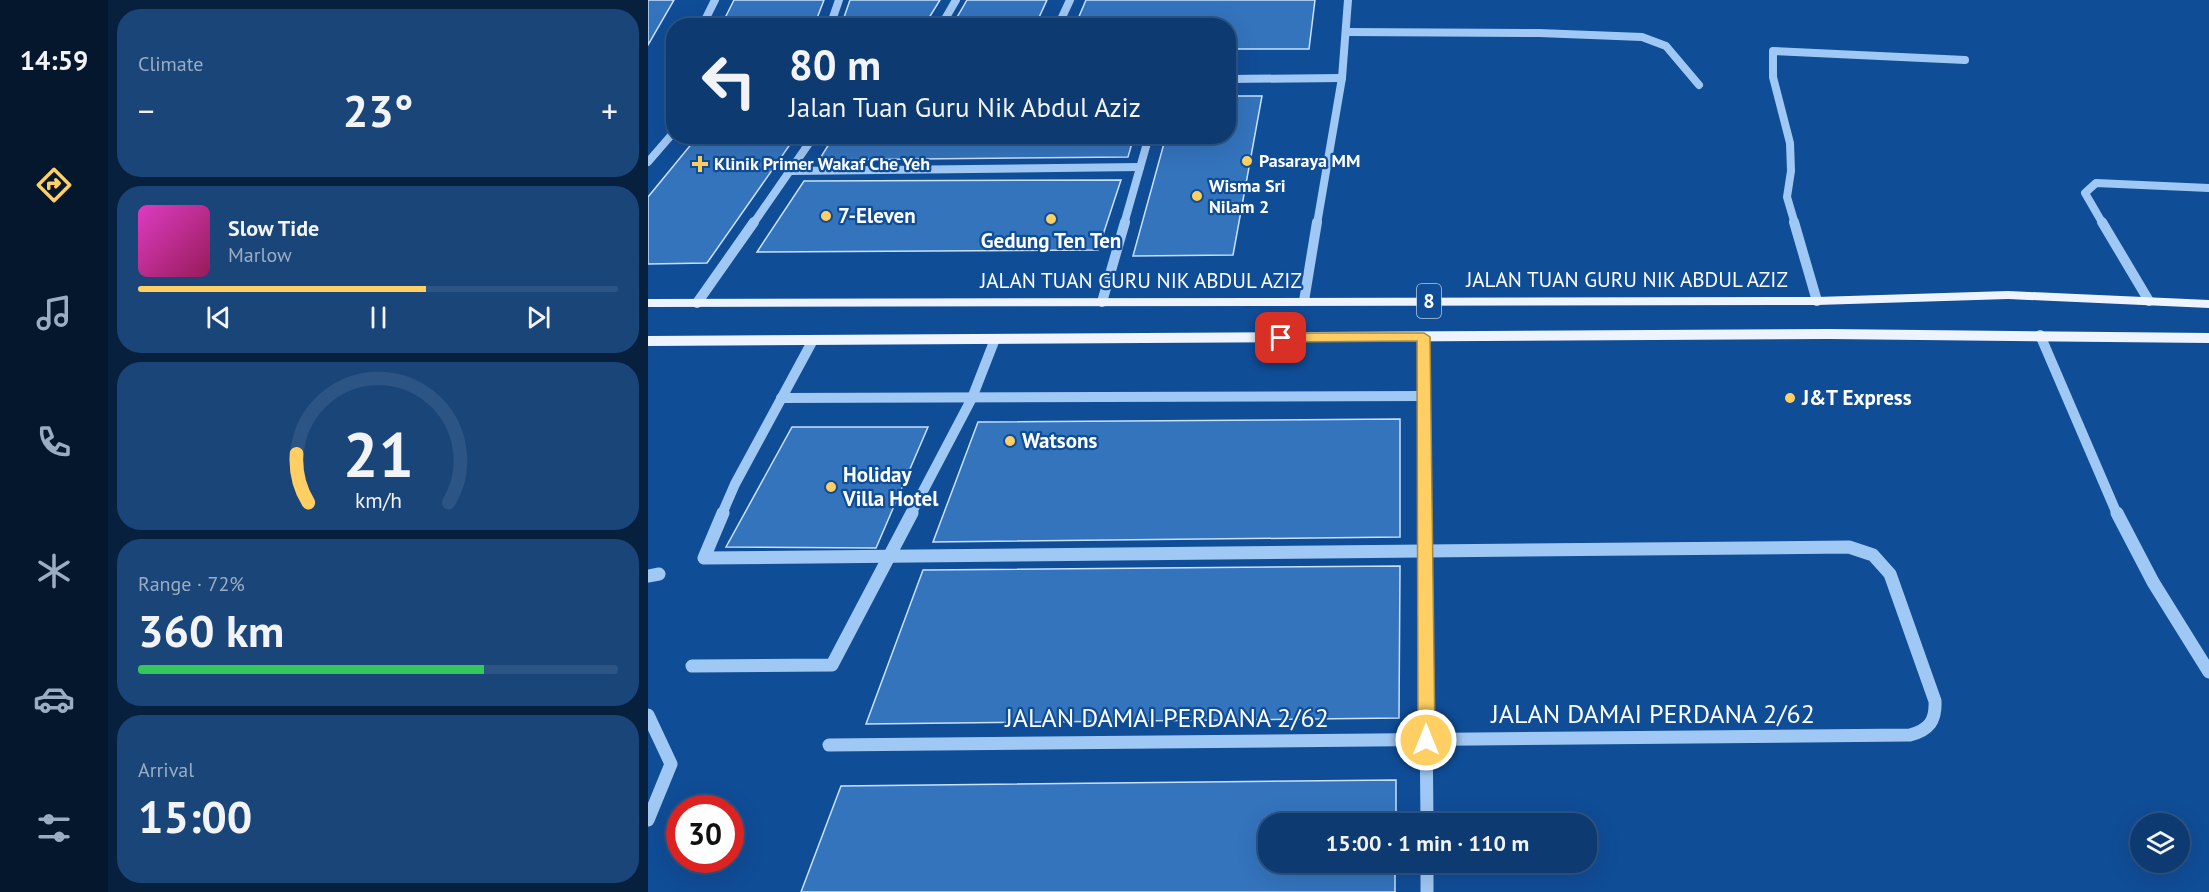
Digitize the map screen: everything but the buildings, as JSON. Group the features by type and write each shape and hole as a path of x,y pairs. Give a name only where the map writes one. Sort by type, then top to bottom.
{"main road":[{"name":"JALAN TUAN GURU NIK ABDUL AZIZ","path":"648,303 1817,301 2008,295 2209,304"},
{"name":"8","path":"648,341 2040,335 2209,338"}],"street":[{"path":"706,18 716,0"},
{"path":"833,18 840,0"},
{"path":"946,18 956,0"},
{"path":"1062,18 1070,0"},
{"path":"1304,301 1342,78 1348,0"},
{"path":"1346,32 1539,33 1642,37 1666,46 1699,86"},
{"path":"1817,301 1787,197 1791,171 1790,144 1773,76 1773,51 1965,60"},
{"path":"1236,79 1342,78"},
{"path":"648,162 666,141"},
{"path":"698,303 809,144"},
{"path":"1102,302 1147,144"},
{"path":"790,171 1140,167"},
{"path":"2149,300 2085,193 2096,183 2209,188"},
{"path":"2040,335 2112,504 2153,582 2209,672"},
{"path":"1424,337 1427,813"},
{"path":"692,666 832,665 972,398 995,339"},
{"path":"813,340 781,398 1424,396"},
{"name":"JALAN DAMAI PERDANA 2/62","path":"781,398 735,484 704,558 1842,547 1862,549 1874,555 1884,564 1890,574 1935,700 1936,714 1933,725 1923,733 1910,735 829,745"},
{"path":"648,715 671,764 648,820"},
{"path":"1427,873 1427,892"}],"place":[{"name":"Pasaraya MM","path":"1247,161"},
{"name":"Klinik Primer Wakaf Che Yeh","path":"700,164"},
{"name":"Wisma Sri Nilam 2","path":"1197,196"},
{"name":"7-Eleven","path":"826,216"},
{"name":"Gedung Ten Ten","path":"1051,219"},
{"name":"J&T Express","path":"1790,398"},
{"name":"Watsons","path":"1010,441"},
{"name":"Holiday Villa Hotel","path":"831,487"}],"route":[{"path":"1281,338 1424,337 1426,740"}]}
